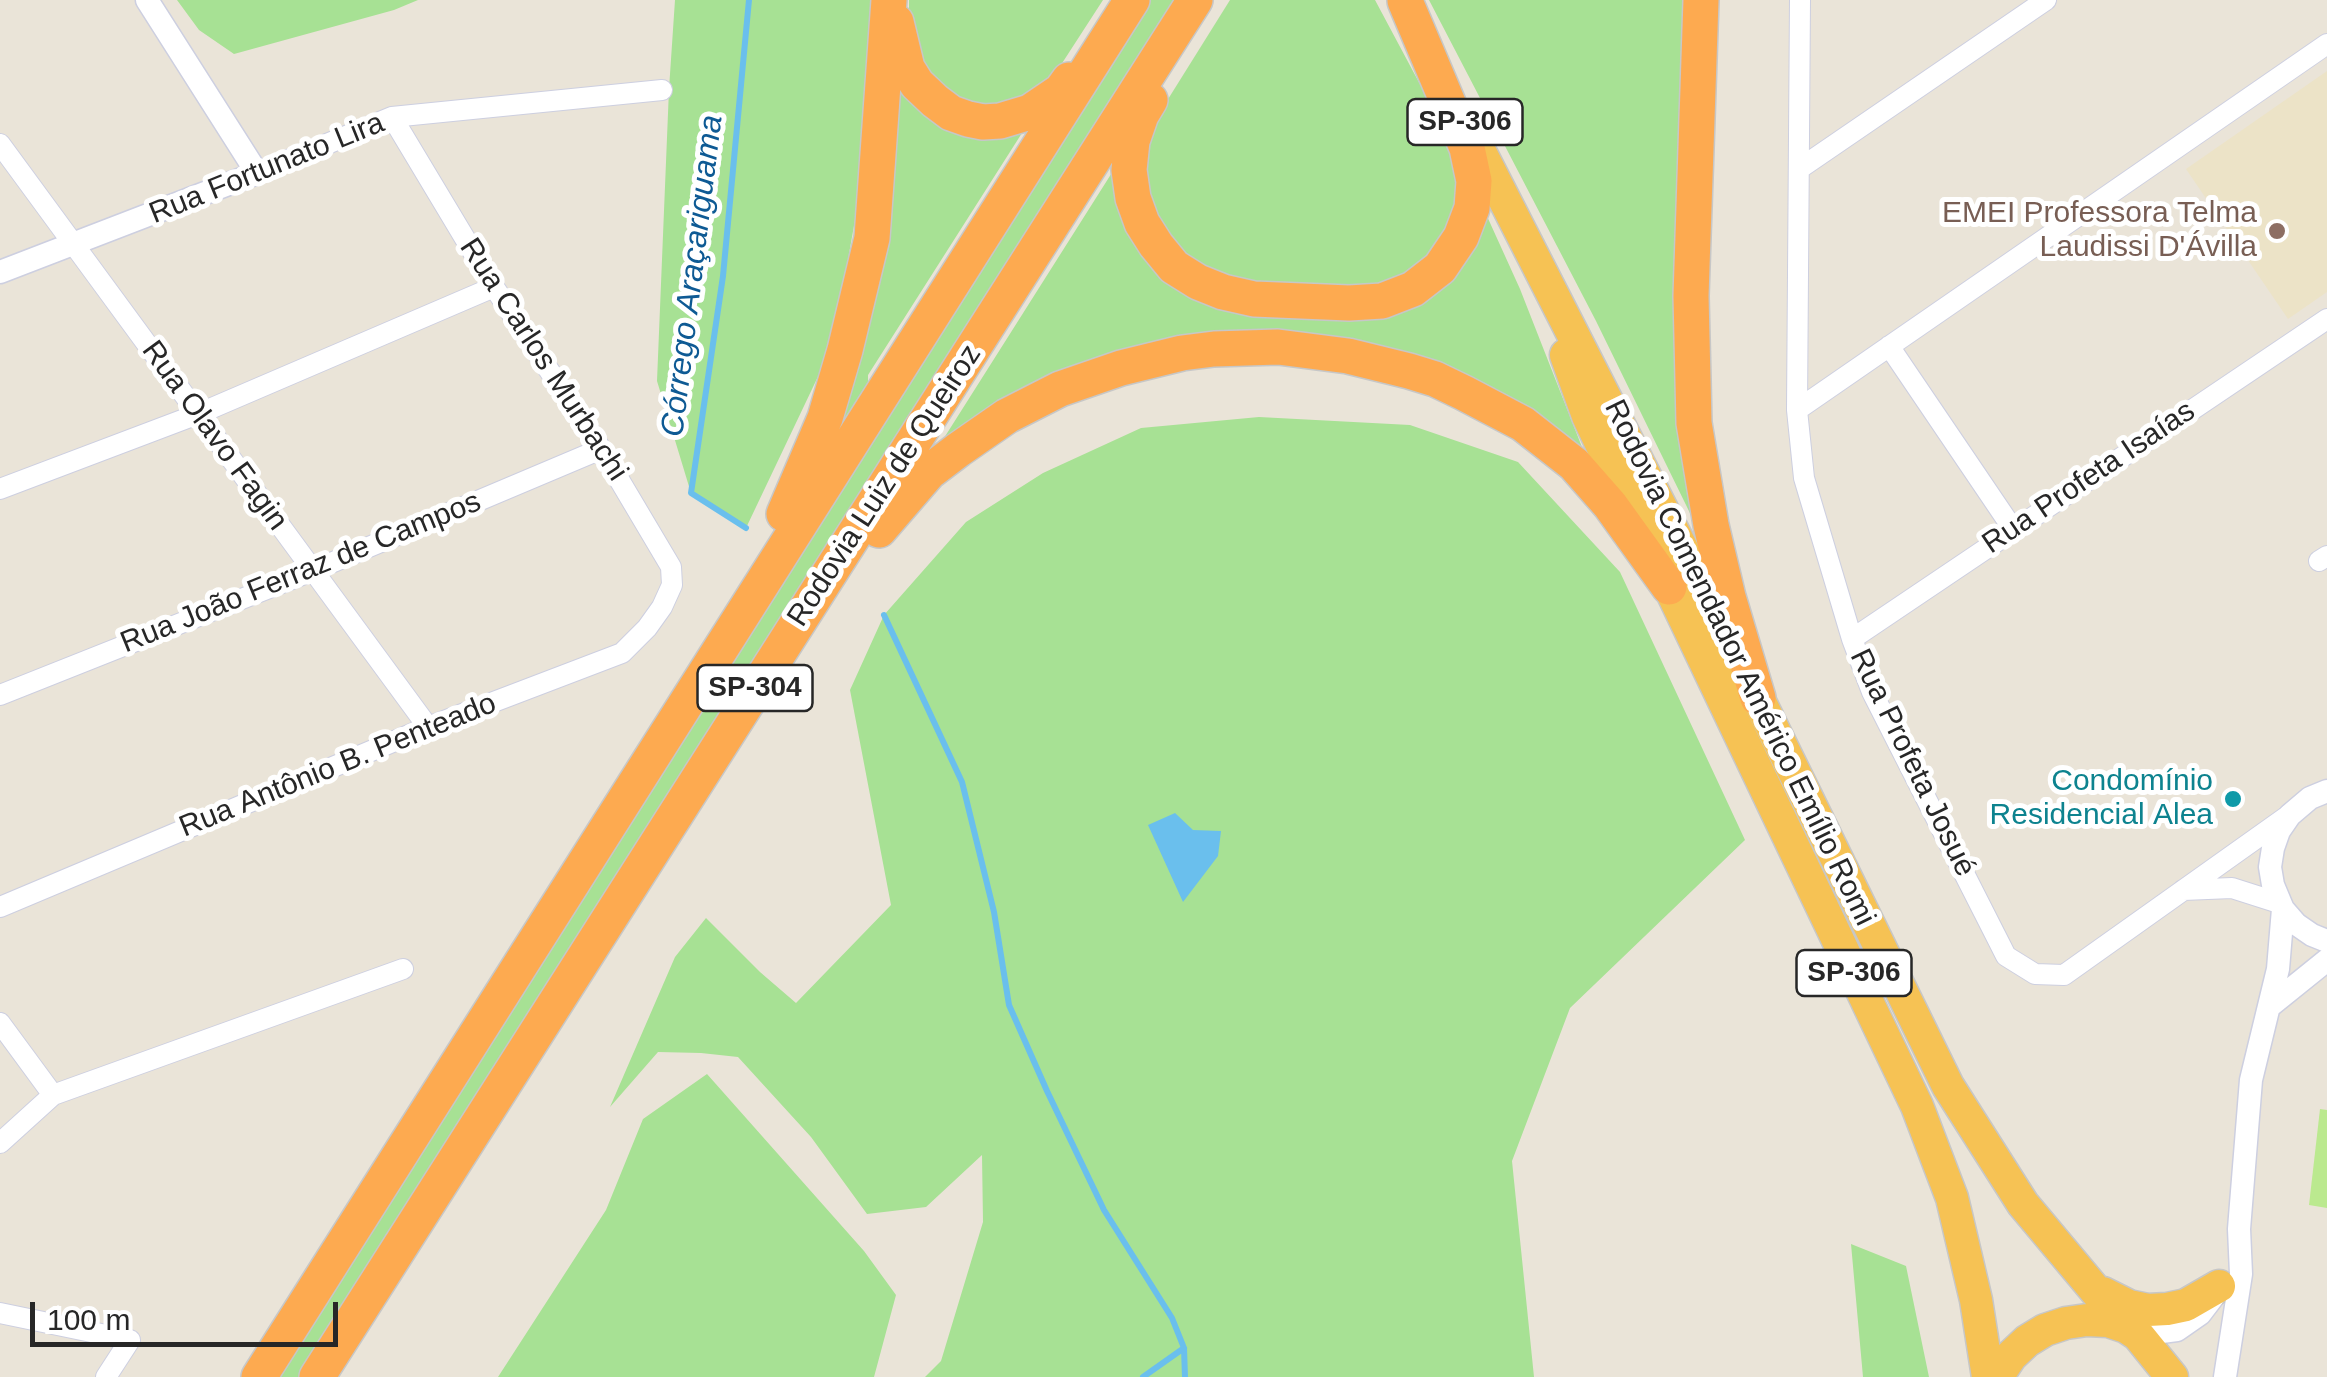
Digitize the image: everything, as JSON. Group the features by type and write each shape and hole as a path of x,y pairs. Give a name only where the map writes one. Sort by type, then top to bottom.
{"highway":[{"path":"891,0 900,47 917,84 951,113 983,122 1030,112 1061,91 1131,0"},
{"path":"559,901 786,510 824,418 872,238 891,0"},
{"name":"Rodovia Luiz de Queiroz","path":"258,1377 1131,0"},
{"name":"Rodovia Luiz de Queiroz","path":"317,1377 1196,0"},
{"path":"1206,0 1141,115 1132,141 1129,170 1142,223 1174,266 1223,292 1254,300 1349,303 1382,301 1413,288 1440,268 1461,237 1472,208 1474,181 1467,148 1405,1"},
{"path":"1701,0 1691,296 1694,423 1724,579 1758,698"},
{"name":"Rodovia Comendador Américo Emílio Romi","path":"1405,1 1758,698 1948,1086 2023,1204 2124,1328 2172,1377"},
{"name":"Rodovia Comendador Américo Emílio Romi","path":"1526,242 1588,416 1917,1106 1952,1198 1976,1300 1988,1377"},
{"path":"706,765 863,551 930,472 1007,416 1060,388 1182,353 1278,347 1313,351 1379,362 1464,393 1523,424 1574,464 1618,516 1668,587"},
{"path":"2094,1288 2129,1306 2167,1310 2186,1305 2219,1286"},
{"path":"1997,1377 2011,1356 2045,1330 2087,1320 2124,1328"}],"street":[{"path":"147,0 257,173"},
{"name":"Rua Profeta Josué","path":"1800,0 1797,410 1804,478 1852,639 1872,692 2006,956 2035,974 2064,974 2234,849 2290,815"},
{"path":"1799,170 2046,0"},
{"path":"1797,410 2327,44"},
{"name":"Rua Fortunato Lira","path":"0,272 392,118 662,90"},
{"name":"Rua Carlos Murbachi","path":"392,118 494,287 602,449 671,567 672,584 662,607"},
{"name":"Rua Olavo Fagin","path":"0,144 428,727"},
{"path":"0,490 198,414 494,287"},
{"name":"Rua Profeta Isaías","path":"1852,639 2327,319"},
{"path":"1889,346 2013,529"},
{"name":"Rua João Ferraz de Campos","path":"0,695 312,571 602,449"},
{"name":"Rua Antônio B. Penteado","path":"0,906 428,727 622,653 648,628 662,607"},
{"path":"2327,792 2310,798 2290,815 2272,848 2270,867 2281,906 2296,924 2327,941"},
{"path":"2183,890 2232,888 2281,906"},
{"path":"2225,1377 2241,1274 2239,1229 2251,1080 2282,937 2281,906"},
{"path":"2270,1006 2327,960"},
{"path":"0,1143 52,1095 403,969"},
{"path":"0,1022 52,1095"},
{"path":"2124,1328 2177,1330 2200,1314 2219,1286 2239,1229"},
{"path":"0,1314 130,1340 106,1377"}],"shaded area":[{"name":"EMEI Professora Telma Laudissi D'Ávilla","path":"2327,71 2327,292 2288,319 2186,169"}],"green space":[{"path":"177,0 418,0 234,54 199,30"},
{"path":"675,0 881,0 871,129 833,345 746,528 691,493 657,381"},
{"path":"909,0 1103,0 1046,88 1004,108 965,105 929,80 909,30"},
{"path":"1147,0 1178,0 301,1377 277,1377"},
{"path":"1230,0 1375,0 1462,163 1460,214 1411,281 1260,295 1197,271 1153,218 1142,169 1155,120"},
{"path":"1429,0 1689,0 1709,552 1596,321"},
{"path":"897,89 1022,133 833,436"},
{"path":"1120,160 1151,258 1381,312 1481,203 1520,289 1589,465 1474,388 1171,350 925,468"},
{"path":"1259,417 1410,425 1518,462 1620,572 1745,840 1570,1008 1512,1161 1534,1377 925,1377 941,1361 983,1222 982,1155 926,1207 867,1214 811,1137 738,1057 658,1052 610,1107 675,957 706,918 796,1003 891,905 850,690 884,615 966,522 1043,473 1141,428"},
{"path":"707,1074 864,1251 896,1295 874,1377 498,1377 606,1210 643,1119"},
{"path":"2320,1109 2327,1110 2327,1208 2309,1205"},
{"path":"1851,1244 1906,1266 1929,1377 1863,1377"}],"water":[{"path":"1175,813 1193,830 1221,831 1218,856 1183,902 1148,825"}],"waterway":[{"name":"Córrego Araçariguama","path":"746,528 691,493 723,276 749,0"},
{"name":"Córrego Araçariguama","path":"884,615 962,782 994,912 1009,1005 1104,1210 1172,1318 1184,1348 1185,1377"},
{"path":"1143,1377 1184,1348"}],"place":[{"name":"EMEI Professora Telma Laudissi D'Ávilla","path":"2277,231"},
{"name":"Condomínio Residencial Alea","path":"2233,799"}]}
